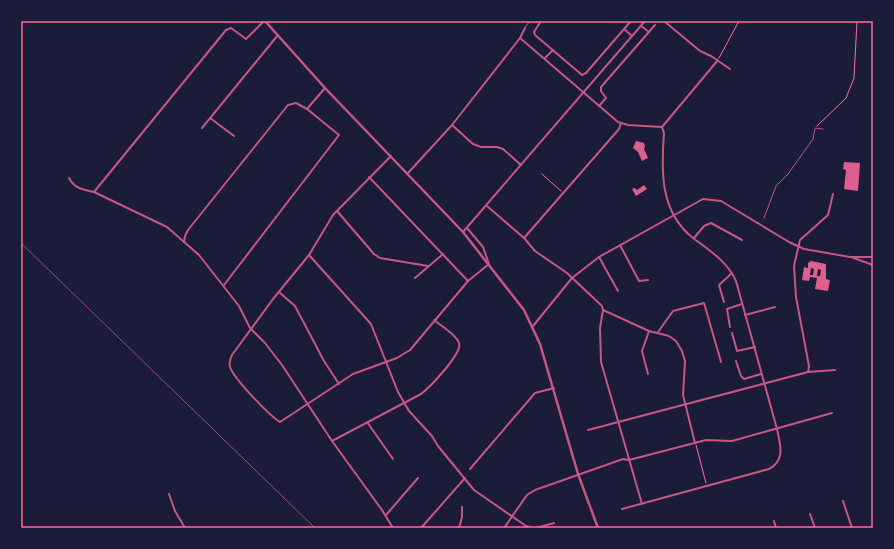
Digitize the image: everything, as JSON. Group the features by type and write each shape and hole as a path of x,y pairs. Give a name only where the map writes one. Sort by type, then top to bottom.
{"street":[{"path":"94,192 226,30 231,28 246,39 265,21 324,88 408,173 463,232 517,300 533,326 540,344 578,474 598,528"},
{"path":"541,21 534,32 580,74 584,75 631,21"},
{"path":"463,232 645,21"},
{"path":"664,21 700,51 718,60 730,69"},
{"path":"599,106 606,97 601,91 601,87 655,25"},
{"path":"641,26 649,32"},
{"path":"408,173 452,125 520,38 525,28"},
{"path":"624,29 632,36"},
{"path":"202,128 278,35"},
{"path":"520,38 621,123 662,128"},
{"path":"544,58 553,50"},
{"path":"662,128 718,60"},
{"path":"307,109 324,88"},
{"path":"184,242 188,230 288,105 296,102 339,135 224,285"},
{"path":"210,118 234,136"},
{"path":"524,238 619,129 621,123"},
{"path":"452,125 474,144 482,147 497,147 503,149 521,165"},
{"path":"622,509 769,469 776,464 782,453 777,429 732,273 720,259 682,227 674,215 663,184 664,133 662,128"},
{"path":"391,156 336,211 309,256 250,328 232,355 230,368 270,414 280,422 353,374 410,350 468,281 489,264"},
{"path":"370,177 468,281"},
{"path":"69,178 72,184 83,190 94,192 167,227 199,255 239,306 250,328 265,343 309,404 332,442 386,515 393,528"},
{"path":"808,372 809,366 794,275 798,246 804,235 828,215 833,194"},
{"path":"533,326 572,278 599,257 703,199 722,201 804,249 850,257 873,266"},
{"path":"487,206 524,238 534,250 572,278 599,301 603,310 600,328 601,362 642,504"},
{"path":"336,211 374,254 380,258 428,266"},
{"path":"694,238 704,226 711,223 742,240"},
{"path":"467,228 483,246 489,264"},
{"path":"620,245 639,281 648,280"},
{"path":"415,278 442,254"},
{"path":"309,256 372,324 403,402 474,490 526,526 535,528 554,523"},
{"path":"850,257 872,256"},
{"path":"599,257 618,291"},
{"path":"724,302 719,285 732,273"},
{"path":"279,292 295,306 324,361 339,384"},
{"path":"658,332 673,311 704,303 720,362"},
{"path":"730,327 727,309 742,304"},
{"path":"745,315 775,307"},
{"path":"603,310 649,331 658,332 676,341 682,351 685,361 683,395 695,443"},
{"path":"332,442 429,388 457,354 460,346 455,337 434,320"},
{"path":"648,374 642,351 649,331"},
{"path":"732,333 737,351 754,347"},
{"path":"736,361 741,376 744,379 761,374"},
{"path":"588,430 808,372 835,370"},
{"path":"470,469 535,393 554,388"},
{"path":"504,528 527,495 578,474 623,459 629,460 716,439 732,441 832,413"},
{"path":"367,422 393,459"},
{"path":"386,515 418,478"},
{"path":"421,528 465,478"},
{"path":"169,494 175,511 185,528"},
{"path":"843,501 852,528"},
{"path":"459,528 462,517 462,507"},
{"path":"810,514 815,528"},
{"path":"774,521 776,528"}],"lane":[{"path":"525,28 530,21"},
{"path":"764,218 776,186 785,178 813,140 815,128 823,129"}],"path":[{"path":"718,60 739,21"},
{"path":"815,128 846,98 854,78 857,21"},
{"path":"542,174 564,193"},
{"path":"695,443 707,486"}],"building":[{"path":"636,141 644,143 645,146 644,149 648,158 642,161 638,152 633,148"},
{"path":"844,162 860,163 858,191 844,189 846,170 843,169"},
{"path":"644,185 647,189 636,196 632,189 635,188 637,190"},
{"path":"811,261 826,264 826,279 830,280 828,291 815,289 817,278 810,277 809,281 802,280 804,267 808,268 808,263","holes":["811,268 814,269 813,275 810,275","818,269 821,270 820,276 817,276"]}],"railway":[{"path":"21,243 315,528"}]}
